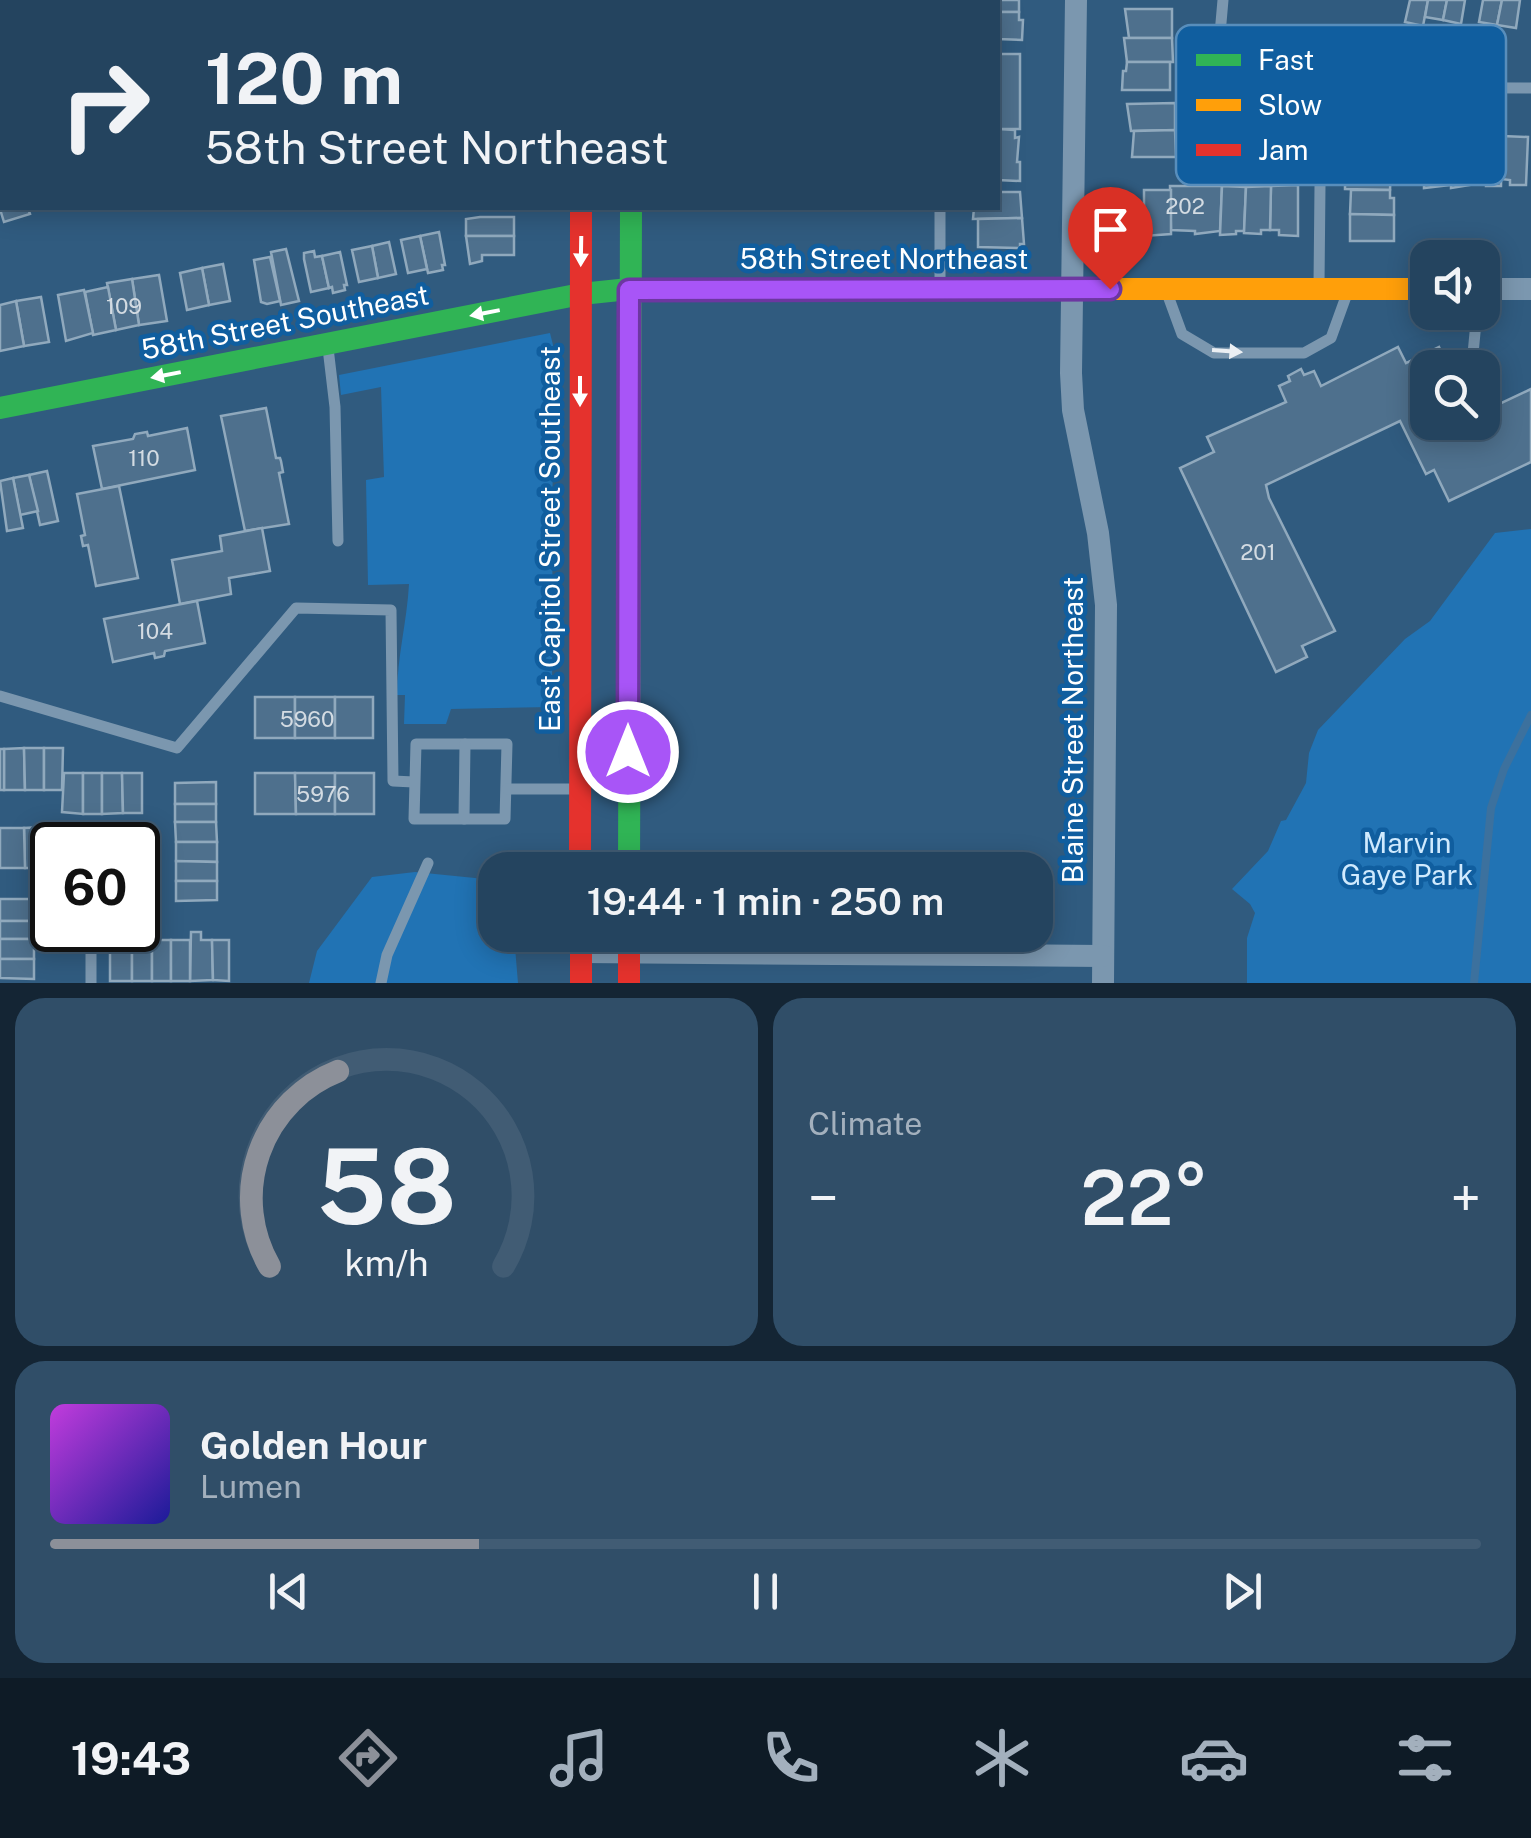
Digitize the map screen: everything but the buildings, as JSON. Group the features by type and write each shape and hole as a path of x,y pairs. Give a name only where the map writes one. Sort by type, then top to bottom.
{"street":[{"name":"Blaine Street Northeast","path":"1076,0 1073,410 1098,533 1106,605 1103,983"},
{"name":"East Capitol Street Southeast","path":"580,852 581,210"},
{"path":"629,852 631,210"},
{"name":"58th Street Northeast","path":"580,294 629,290 1410,289"},
{"path":"1500,289 1531,289"},
{"name":"58th Street Southeast","path":"0,408 580,294"},
{"path":"581,952 581,983"},
{"path":"629,952 629,983"},
{"path":"945,952 1103,956"}],"lane":[{"path":"1221,25 1223,0"},
{"path":"1506,88 1531,88"},
{"path":"1319,289 1320,185"},
{"path":"940,210 940,290"},
{"path":"1165,289 1182,334 1214,352 1304,352 1331,338 1349,289"},
{"path":"328,344 335,407 338,541"},
{"path":"0,696 177,748 296,608 391,610 393,781 414,782"},
{"path":"416,744 465,744 507,744 505,819 414,819 416,744"},
{"path":"464,819 465,744"},
{"path":"507,790 580,790"},
{"path":"380,983 387,955 428,863"},
{"path":"91,952 91,983"}],"green space":[{"path":"550,333 552,707 451,709 446,724 404,724 405,695 397,695 397,681 409,584 368,585 366,480 384,477 381,387 341,395 339,375"},
{"name":"Marvin Gaye Park","path":"1531,529 1531,983 1247,983 1247,938 1255,913 1232,889 1268,851 1281,821 1286,820 1306,783 1309,753 1318,730 1405,639 1430,621 1495,533"},
{"path":"415,872 478,878 478,952 515,952 518,983 309,983 317,951 372,877"}],"waterway":[{"path":"1474,983 1491,808 1504,769 1531,715"}],"traffic: fast":[{"path":"629,852 631,210"},
{"path":"0,408 581,294 629,289 839,289"}],"traffic: slow":[{"path":"839,289 1410,289"}],"traffic: jam":[{"path":"580,852 581,210"},
{"path":"581,952 581,983"},
{"path":"629,952 629,983"}],"route":[{"path":"628,752 629,290 1110,289"}]}
